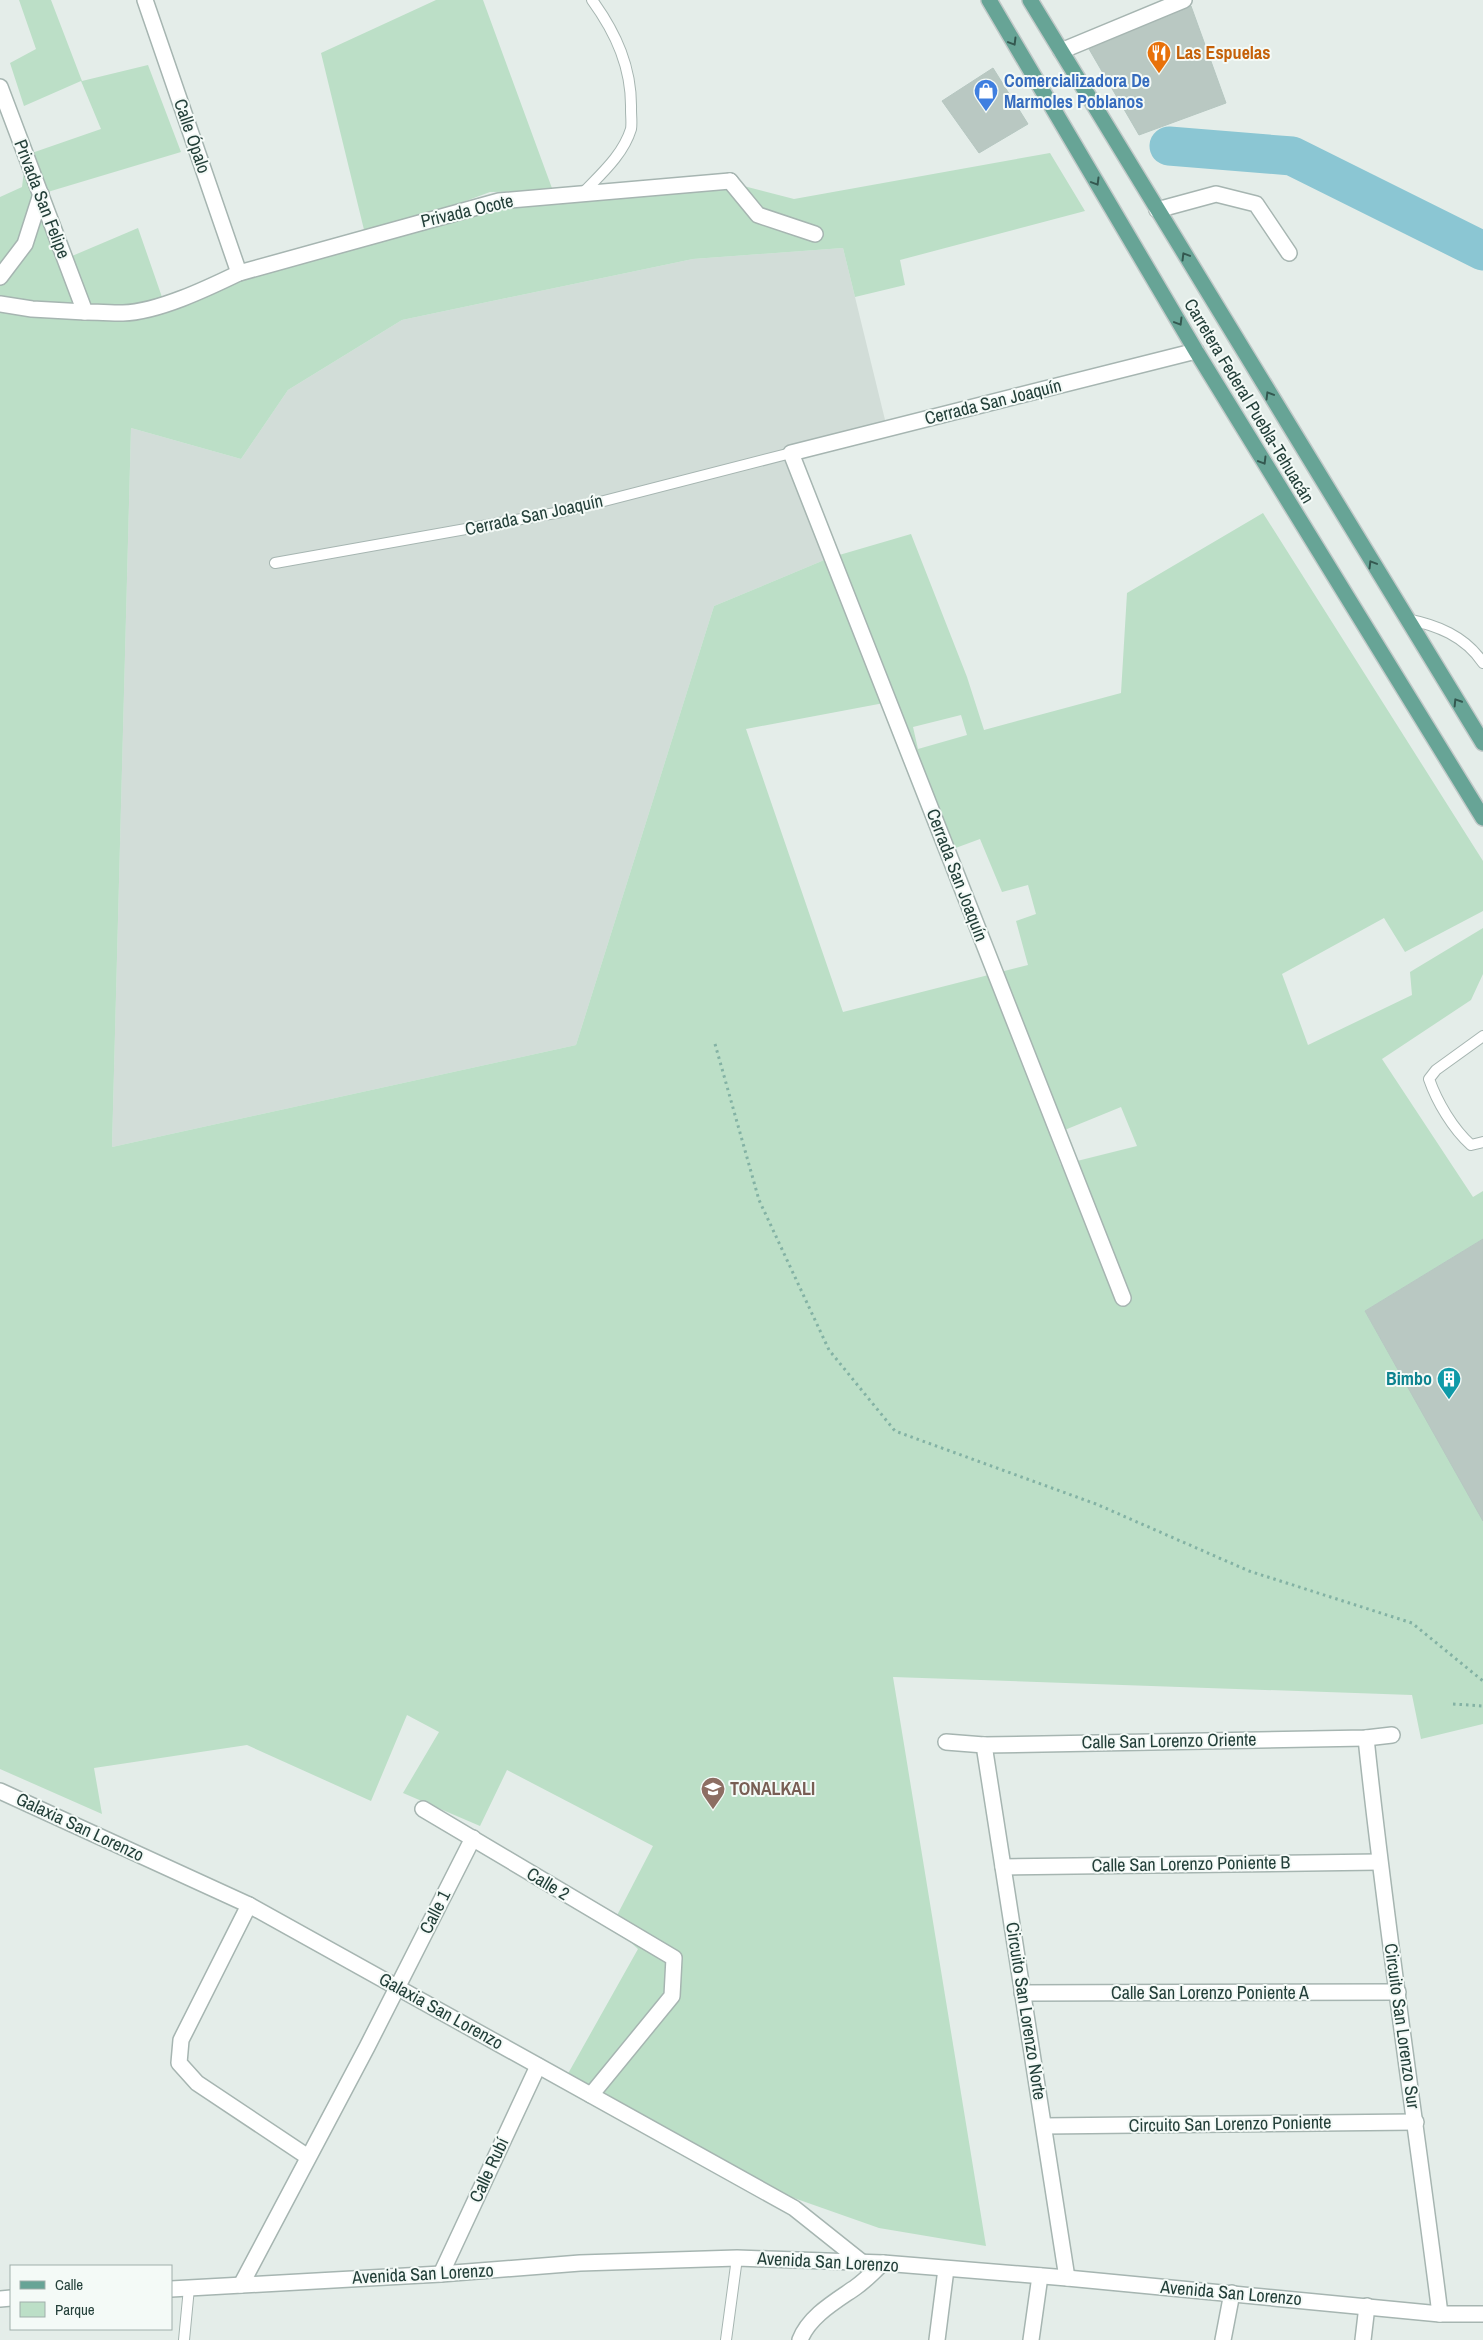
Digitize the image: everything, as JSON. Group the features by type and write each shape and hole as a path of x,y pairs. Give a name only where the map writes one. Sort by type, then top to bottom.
{"main road":[{"name":"Carretera Federal Puebla-Tehuacán","path":"989,0 1196,350 1483,818"},
{"name":"Carretera Federal Puebla-Tehuacán","path":"1030,0 1483,743"}],"street":[{"name":"Calle Ópalo","path":"145,0 239,272"},
{"path":"1061,51 1184,0"},
{"name":"Privada San Felipe","path":"0,87 85,312"},
{"name":"Privada Ocote","path":"0,304 32,309 125,313 165,304 217,284 239,272 498,201 583,193 730,181 758,215 815,234"},
{"path":"0,278 25,244 40,194"},
{"path":"1157,210 1216,194 1256,204 1289,253"},
{"name":"Cerrada San Joaquín","path":"1122,1298 791,452 1196,350"},
{"name":"Calle San Lorenzo Oriente","path":"946,1742 984,1745 1366,1738 1392,1735"},
{"name":"Circuito San Lorenzo Sur","path":"1366,1738 1379,1862 1416,2122 1440,2314"},
{"name":"Circuito San Lorenzo Norte","path":"984,1745 1067,2278"},
{"name":"Galaxia San Lorenzo","path":"0,1791 249,1905 794,2208 863,2263"},
{"name":"Calle 2","path":"423,1809 674,1958 672,1996 591,2095"},
{"name":"Calle 1","path":"241,2285 473,1838"},
{"name":"Calle San Lorenzo Poniente B","path":"1003,1867 1379,1862"},
{"path":"249,1905 181,2040 179,2063 197,2083 308,2157"},
{"name":"Calle San Lorenzo Poniente A","path":"1022,1994 1398,1992"},
{"name":"Calle Rubí","path":"441,2274 538,2066"},
{"name":"Circuito San Lorenzo Poniente","path":"1044,2126 1416,2122"},
{"name":"Avenida San Lorenzo","path":"172,2289 441,2274 580,2263 737,2258 883,2263 1232,2293 1440,2314 1483,2314"},
{"path":"800,2340 804,2331 830,2304 858,2286 883,2263"},
{"path":"937,2340 946,2269"},
{"path":"1031,2340 1040,2276"},
{"path":"1223,2340 1232,2293"},
{"path":"1363,2340 1367,2306"}],"lane":[{"path":"583,193 617,157 631,128 632,96 626,62 612,31 592,0"},
{"name":"Cerrada San Joaquín","path":"275,563 561,512 791,452"},
{"path":"1406,619 1429,623 1457,636 1483,663"},
{"path":"1483,1036 1436,1070 1429,1079 1433,1091 1461,1136 1470,1145 1483,1142"},
{"path":"726,2340 737,2258"},
{"path":"184,2340 189,2288"}],"path":[{"path":"715,1044 759,1200 829,1350 896,1431 1096,1504 1249,1571 1412,1623 1483,1681"},
{"path":"1453,1704 1483,1706"}],"shaded area":[{"path":"843,248 887,428 788,452 829,558 714,606 576,1045 112,1147 131,428 241,459 288,390 402,320 693,259"}],"green space":[{"path":"19,0 51,0 82,81 148,65 181,152 41,194 65,259 138,228 163,300 495,197 732,183 794,199 1050,153 1085,211 900,260 905,285 855,297 843,248 693,259 402,320 288,390 241,459 131,428 112,1147 576,1045 714,606 829,558 911,534 967,677 984,730 1121,693 1127,593 1263,513 1483,861 1483,911 1405,952 1384,918 1282,974 1308,1045 1412,995 1410,972 1483,928 1483,974 1471,1000 1382,1059 1473,1197 1483,1191 1483,1239 1365,1311 1483,1517 1483,1724 1421,1739 1412,1695 893,1677 986,2246 879,2228 774,2191 565,2079 638,1949 612,1925 653,1846 507,1770 480,1826 403,1793 439,1732 407,1715 371,1801 247,1745 94,1768 102,1814 0,1769 0,197 22,187 26,155 101,129 81,81 24,106 10,63 36,49","holes":["884,703 942,853 980,839 1002,892 1028,885 1036,914 1016,921 1028,965 843,1012 746,729","961,715 967,735 918,749 913,727","1121,1107 1137,1146 1061,1165 1050,1136"]},
{"path":"436,0 483,0 553,191 490,192 366,238 321,53"}],"building":[{"name":"Las Espuelas","path":"1191,6 1226,103 1139,135 1089,49"},
{"name":"Comercializadora De Marmoles Poblanos","path":"993,68 1028,124 979,153 942,101"},
{"name":"Bimbo","path":"1483,1239 1483,1521 1365,1311"}],"waterway":[{"path":"1169,146 1292,156 1483,251"}],"place":[{"name":"Las Espuelas","path":"1159,74"},
{"name":"Comercializadora De Marmoles Poblanos","path":"986,112"},
{"name":"Bimbo","path":"1449,1400"},
{"name":"TONALKALI","path":"713,1810"}]}
